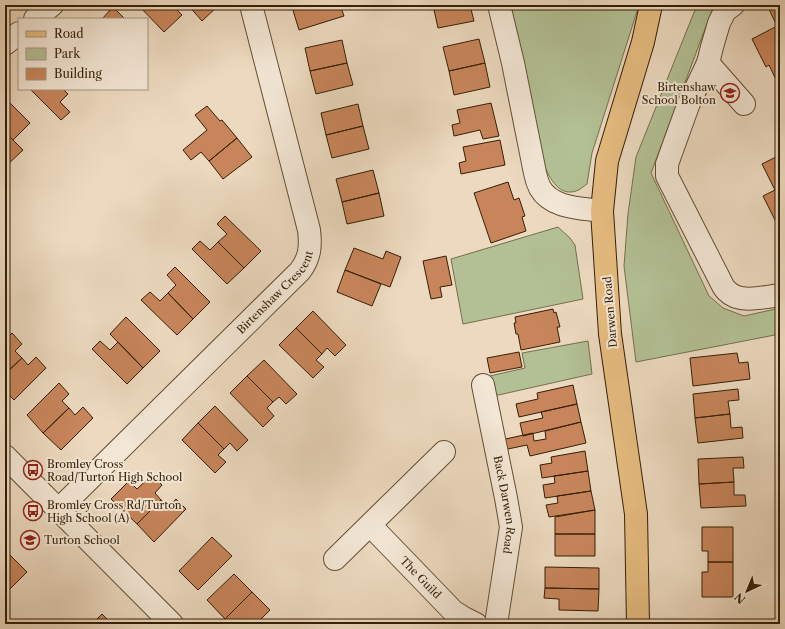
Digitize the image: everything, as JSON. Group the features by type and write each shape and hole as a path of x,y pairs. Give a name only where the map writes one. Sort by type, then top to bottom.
{"main road":[{"name":"Darwen Road","path":"638,624 636,514 610,334 602,211 606,161 643,42 651,5"}],"street":[{"path":"36,18 52,5"},
{"name":"Birtenshaw Crescent","path":"58,510 306,264 311,244 309,230 250,5"},
{"path":"499,5 513,63 534,173 540,189 549,198 561,205 602,211"},
{"path":"733,5 725,11 719,23 708,63 689,103 666,164 667,176 727,292 736,297 752,299 780,295"},
{"path":"5,44 18,34"},
{"path":"708,63 744,104"},
{"name":"Back Darwen Road","path":"482,386 511,527 496,624"},
{"path":"335,559 444,452"},
{"path":"5,456 172,624"},
{"name":"The Guild","path":"370,525 453,611 476,624"}],"green space":[{"path":"510,5 639,5 592,153 587,184 580,189 569,192 559,188 554,184 542,162"},
{"path":"697,5 714,5 651,173 709,296 723,308 744,316 780,308 780,334 636,362 624,266 628,214 636,157"},
{"path":"558,227 575,245 583,299 463,324 451,259"},
{"path":"588,341 592,374 494,396 490,376 525,368 522,353"}],"building":[{"path":"138,5 172,5 182,15 164,32"},
{"path":"188,5 219,5 202,21"},
{"path":"299,5 340,5 344,16 299,30 292,7"},
{"path":"433,5 470,5 474,21 438,28"},
{"path":"767,5 780,5 780,88 769,65 766,67 752,39 777,26"},
{"path":"113,7 124,18 103,18"},
{"path":"479,39 485,63 449,71 443,47"},
{"path":"342,40 347,63 310,71 305,48"},
{"path":"347,63 353,85 316,94 310,71"},
{"path":"485,63 490,87 454,95 449,71"},
{"path":"31,90 64,90 68,94 60,102 70,112 61,120"},
{"path":"5,98 30,123 13,140 5,132"},
{"path":"491,103 499,136 483,139 480,130 454,136 452,125 460,123 457,110"},
{"path":"358,104 363,126 326,135 321,113"},
{"path":"207,106 220,121 222,120 237,138 209,161 201,152 191,160 183,150 207,130 195,115"},
{"path":"363,126 369,149 332,158 326,135"},
{"path":"5,132 23,150 6,166 5,165"},
{"path":"237,138 252,157 223,179 209,161"},
{"path":"500,140 505,165 461,174 459,163 466,161 463,147"},
{"path":"780,155 780,230 763,196 775,190 762,164"},
{"path":"373,170 379,193 342,202 336,179"},
{"path":"508,182 514,200 519,198 525,216 522,217 526,231 491,243 474,193"},
{"path":"379,193 384,216 347,224 342,202"},
{"path":"225,216 261,251 244,268 218,242 227,234 217,224"},
{"path":"200,241 210,250 218,242 244,268 227,284 192,249"},
{"path":"354,248 383,259 386,251 401,257 390,287 345,270"},
{"path":"446,256 452,285 440,287 442,297 431,299 423,261"},
{"path":"175,267 210,302 193,319 168,293 176,285 167,275"},
{"path":"345,270 381,284 372,306 337,292"},
{"path":"150,292 160,301 168,293 193,319 177,335 141,300"},
{"path":"553,309 554,313 556,312 560,327 557,327 560,342 521,350 514,323 516,323 515,317"},
{"path":"313,311 346,345 335,356 327,348 322,354 296,328"},
{"path":"126,317 160,351 143,368 110,334"},
{"path":"296,328 322,354 316,360 324,367 313,378 279,345"},
{"path":"12,333 22,344 15,351 22,358 5,374 5,340"},
{"path":"100,341 110,350 118,342 143,368 127,384 92,349"},
{"path":"519,352 522,367 490,373 487,358"},
{"path":"737,353 739,363 748,362 750,379 693,386 690,358"},
{"path":"36,357 46,368 14,400 5,391 5,374 22,358 28,365"},
{"path":"264,360 297,394 286,404 279,397 273,402 247,376"},
{"path":"247,376 273,402 267,408 274,416 263,427 230,393"},
{"path":"59,383 69,394 62,401 69,408 43,433 27,415"},
{"path":"573,385 577,404 519,417 516,404 538,399 537,393"},
{"path":"738,389 739,400 728,401 730,414 695,418 693,394"},
{"path":"577,404 581,422 523,436 520,423 543,418 541,412"},
{"path":"215,406 248,440 237,451 230,443 224,449 198,423"},
{"path":"83,407 93,418 61,450 43,433 69,408 75,415"},
{"path":"730,414 731,428 742,427 743,438 698,443 695,418"},
{"path":"581,422 586,443 530,456 527,445 503,450 501,440 533,433 534,441 546,439 545,431"},
{"path":"198,423 224,449 218,455 226,462 215,473 182,440"},
{"path":"585,451 588,471 542,478 540,465 552,463 551,457"},
{"path":"743,457 744,468 733,468 734,482 699,484 698,459"},
{"path":"588,471 591,491 545,498 543,485 555,483 554,476"},
{"path":"152,475 162,485 155,493 161,500 137,524 111,499 129,481 137,489"},
{"path":"734,482 734,495 745,495 746,506 701,508 699,484"},
{"path":"591,491 595,510 549,517 546,505 558,503 557,496"},
{"path":"176,499 186,509 154,542 137,524 161,500 169,507"},
{"path":"595,510 595,534 555,534 555,517"},
{"path":"702,527 733,527 733,562 708,562 708,551 702,551"},
{"path":"555,534 595,534 595,556 555,556"},
{"path":"212,537 232,556 198,590 179,571"},
{"path":"5,550 27,572 5,594"},
{"path":"708,562 733,562 733,597 702,597 702,572 708,572"},
{"path":"545,567 599,568 599,589 545,588"},
{"path":"234,574 252,592 225,619 207,600"},
{"path":"545,588 599,589 598,611 559,610 559,599 544,598"},
{"path":"252,592 270,610 256,624 231,624 225,619"},
{"path":"102,614 112,624 92,624"}],"place":[{"name":"Birtenshaw School Bolton","path":"730,93"},
{"name":"Bromley Cross Road/Turton High School","path":"33,470"},
{"name":"Bromley Cross Rd/Turton High School (A)","path":"33,511"},
{"name":"Turton School","path":"30,540"}]}
